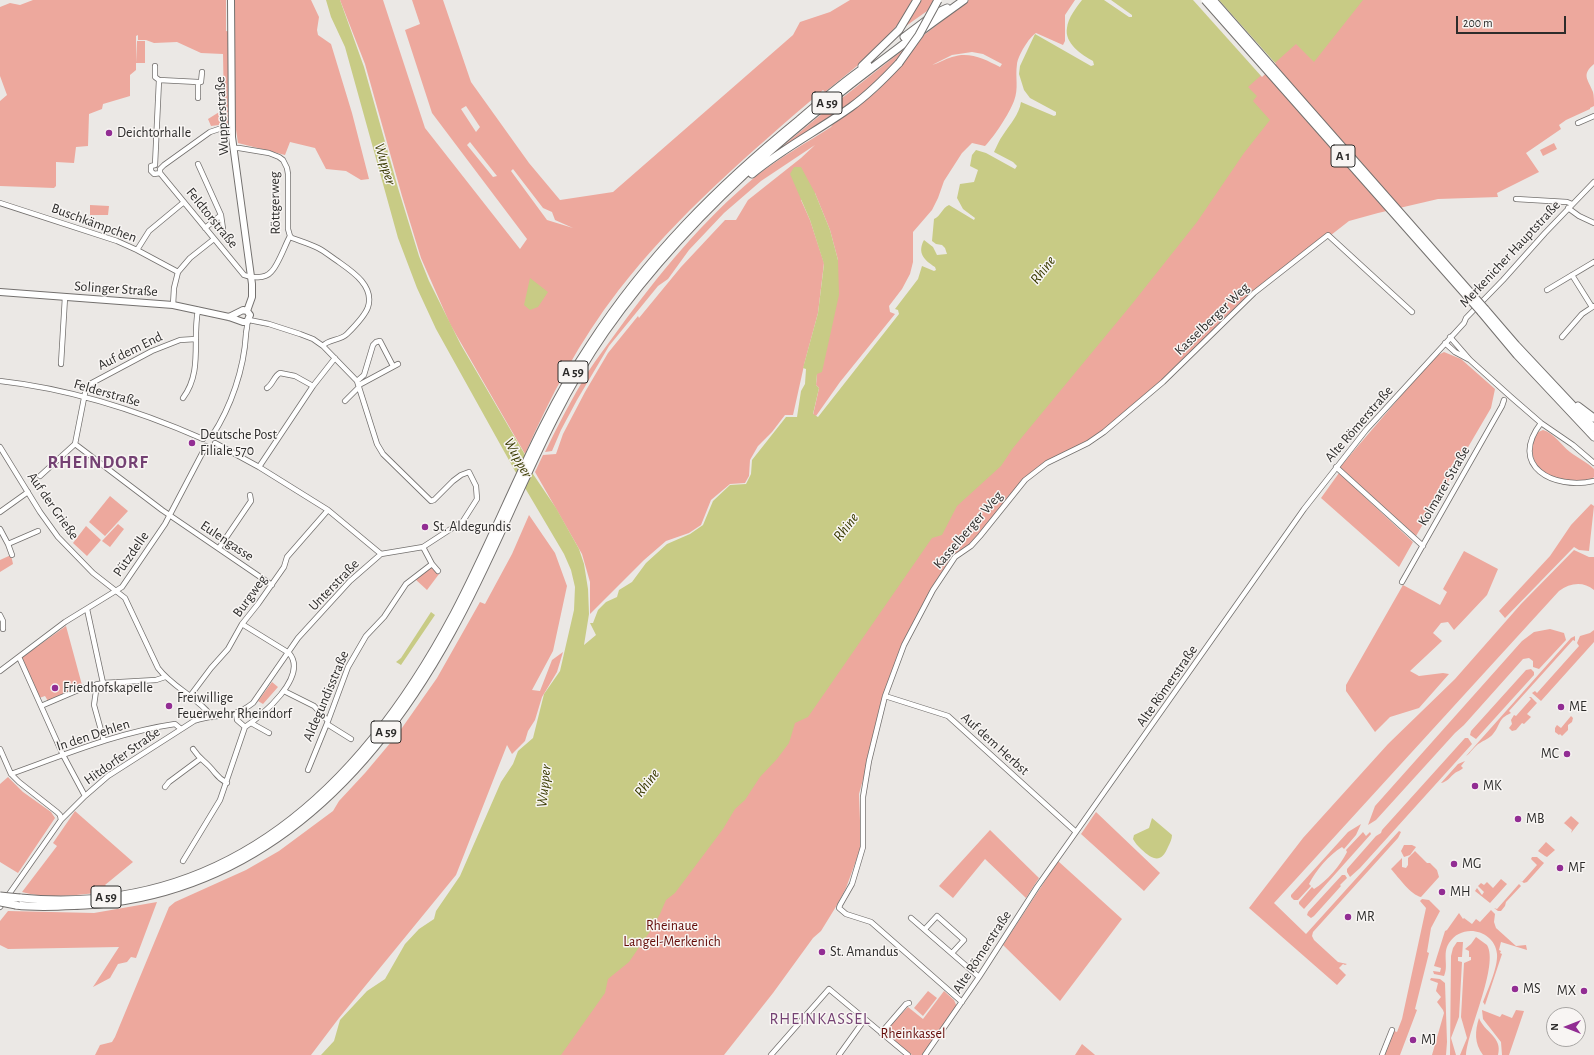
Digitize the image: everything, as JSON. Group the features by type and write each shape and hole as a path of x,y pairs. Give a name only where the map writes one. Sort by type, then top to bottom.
{"highway":[{"name":"A 59","path":"853,75 899,30 917,0"},
{"path":"700,218 774,157 852,106 880,84 899,63 919,35 938,0"},
{"name":"A 59","path":"0,902 101,897 130,893 174,882 212,868 250,849 301,813 329,788 354,761 393,713 415,682 454,615 507,512 568,380 589,346 637,278 678,231 721,187 777,137 853,75 936,13 960,0"},
{"name":"A 59","path":"545,430 603,335 650,273 722,194 811,116 902,44 964,0"},
{"name":"A 1","path":"1205,0 1483,310 1594,428"},
{"name":"A 1","path":"1213,0 1483,310 1517,355 1594,437"},
{"name":"A 1","path":"1557,388 1594,418"},
{"name":"A 59","path":"0,896 18,902"}],"main road":[{"name":"Wupperstraße","path":"231,0 232,128 252,291 244,317"},
{"name":"Solinger Straße","path":"0,292 173,305 229,317 244,317"}],"street":[{"path":"155,66 155,77 159,80 201,82 202,72"},
{"path":"159,80 155,165 160,170 210,132 222,128 232,128"},
{"path":"198,82 198,98"},
{"path":"1578,122 1594,116"},
{"name":"Röttgerweg","path":"234,148 269,153 279,157 283,160 288,174 288,229 290,236 272,272 265,276 250,278"},
{"path":"198,164 221,215 223,229"},
{"name":"Feldtorstraße","path":"155,165 151,166 151,171 154,174 160,170 214,239 244,275 250,278"},
{"name":"Merkenicher Hauptstraße","path":"1445,343 1464,323 1466,318 1594,182"},
{"path":"1516,199 1568,202 1572,204"},
{"name":"Buschkämpchen","path":"0,202 110,239 137,250 178,272"},
{"path":"137,250 149,231 184,202"},
{"path":"1568,208 1579,216 1594,223"},
{"path":"205,228 221,215"},
{"path":"290,236 318,248 357,275 368,290 368,306 365,313 347,334 340,339 325,343 323,346"},
{"name":"Kasselberger Weg","path":"962,1002 871,922 846,914 839,908 852,884 863,847 864,787 885,696 904,645 933,590 955,557 971,546 1025,480 1047,463 1088,443 1104,432 1163,382 1254,293 1328,236 1412,312"},
{"path":"173,305 174,288 178,272 190,258 214,239"},
{"path":"1547,290 1594,262"},
{"path":"1562,337 1582,314 1593,307 1572,275"},
{"path":"61,364 65,297"},
{"path":"183,398 188,391 194,376 196,360 196,320 198,310"},
{"path":"215,444 259,466 328,510 381,554 423,547 463,521 477,499 478,493 473,477 469,472 457,478 434,500 430,501 380,449 377,444 358,384 323,346 313,339 300,334 244,317"},
{"name":"Wupperstraße","path":"212,436 223,418 238,377 244,353 246,330 244,317"},
{"path":"1450,337 1470,360 1542,423 1573,445 1594,463"},
{"name":"Auf dem End","path":"84,397 86,388 90,384 152,352 180,340 196,339"},
{"path":"345,401 364,375 373,345 380,341 395,365 358,384"},
{"path":"1445,343 1455,352 1470,360"},
{"name":"Alte Römerstraße","path":"925,1055 979,977 1037,887 1291,527 1336,467 1370,426 1445,343"},
{"path":"259,466 313,386 335,358"},
{"path":"267,388 280,373 295,376 313,386"},
{"name":"Felderstraße","path":"0,381 28,385 120,406 203,439"},
{"path":"40,476 75,444 84,397"},
{"name":"Kolmarer Straße","path":"1402,582 1504,400"},
{"path":"1542,423 1533,436 1530,445 1532,459 1538,471 1546,477 1556,481 1580,483 1594,481"},
{"path":"207,435 212,436 215,440 215,444 212,447 206,446 203,443 203,439 207,435"},
{"name":"Eulengasse","path":"75,444 170,515 272,584"},
{"name":"Pützdelle","path":"0,670 87,609 117,591 128,579 170,515 206,446"},
{"name":"Auf der Grieße","path":"0,447 40,512 63,543 93,573 125,598 158,668 165,677 205,707 212,717"},
{"path":"1336,467 1423,546"},
{"path":"0,512 28,492"},
{"path":"219,548 251,501 250,494"},
{"name":"Burgweg","path":"190,696 228,649 242,624 284,567 288,557 328,510"},
{"path":"0,529 12,555"},
{"path":"8,544 38,531"},
{"path":"423,547 432,564 438,570"},
{"name":"Unterstraße","path":"236,714 253,703 298,638 350,581 381,554"},
{"name":"Aldegundisstraße","path":"308,770 348,667 366,636 388,611 406,584 432,564"},
{"path":"87,609 100,683 94,705 104,741"},
{"path":"0,615 3,621 3,629"},
{"path":"183,861 220,800 227,783 244,727 251,723 278,698 284,691 292,676 294,663 289,653 242,624"},
{"path":"19,657 63,755 85,796"},
{"path":"41,706 61,696 100,683 156,680 165,677"},
{"path":"284,691 314,706 327,722 351,739"},
{"name":"Auf dem Herbst","path":"885,696 948,716 1076,832"},
{"path":"236,714 237,720 244,727"},
{"name":"Hitdorfer Straße","path":"0,907 61,820 108,776 194,721 236,714"},
{"path":"251,723 269,733"},
{"name":"In den Dehlen","path":"11,774 104,741 166,725 175,724 181,729"},
{"path":"0,749 11,774 57,812 60,815 61,820"},
{"path":"193,749 200,759 209,766 217,778 227,783"},
{"path":"165,787 169,782 200,759"},
{"path":"925,929 937,916 964,940 952,953"},
{"path":"911,918 979,977"},
{"path":"771,1055 829,989 908,1055"},
{"path":"881,1033 906,1004 909,1003"},
{"path":"839,1055 865,1019"},
{"path":"1382,1055 1392,1030"}],"green space":[{"path":"33,0 226,0 226,31 235,33 235,0 311,0 319,17 317,30 318,35 331,44 352,113 369,179 361,180 346,171 326,169 315,148 290,142 285,155 238,143 235,123 211,126 208,119 224,109 223,54 201,53 177,42 154,43 146,40 138,40 138,35 136,36 136,70 130,75 130,96 103,104 102,109 89,114 88,146 76,147 74,163 56,162 56,186 54,188 0,186 0,101 7,95 0,76 0,7 10,3 20,5"},
{"path":"340,0 383,0 425,128 520,249 527,239 432,113 405,30 420,24 412,0 443,0 471,82 529,163 560,200 613,192 793,35 800,22 830,12 850,0 914,0 899,23 857,66 825,92 823,90 742,161 690,210 641,263 604,310 578,349 555,390 525,454 450,324 421,258 365,64","holes":["466,106 480,127 476,132 461,109","470,142 497,176 493,177 467,145","513,169 543,208 552,212 555,220 573,228 547,220 511,171"]},
{"path":"920,0 934,0 930,9 903,28"},
{"path":"969,0 1075,0 1065,15 1065,41 1063,45 1036,33 1030,38 1024,47 1017,64 1017,87 1015,96 1012,106 1005,119 985,146 972,143 962,153 944,181 932,210 913,232 913,262 910,274 902,289 889,306 890,312 895,314 840,382 816,416 813,415 819,388 816,385 817,374 838,260 830,230 815,193 801,200 810,220 824,263 818,313 793,415 785,415 772,432 758,446 750,460 749,476 745,483 730,484 711,500 701,525 689,533 666,541 644,560 590,614 590,582 582,554 535,472 543,455 556,454 563,434 608,353 638,316 639,318 681,267 725,220 736,220 748,200 815,145 761,181 724,213 689,250 668,279 658,286 609,346 577,400 552,451 545,452 576,392 588,372 633,309 682,249 717,211 764,170 831,127 877,91 901,66 924,35","holes":["972,52 983,54 1002,64 1000,67 971,55 958,55 932,65 952,55"]},
{"name":"Rheinaue Langel-Merkenich","path":"1251,0 1594,0 1594,64 1588,71 1587,77 1593,92 1594,106 1566,120 1559,125 1561,129 1526,153 1539,172 1497,193 1498,197 1438,199 1349,221 1254,295 1189,357 1104,432 1043,464 1025,479 970,546 956,555 942,575 895,664 859,794 861,847 846,888 821,931 813,938 773,993 724,1055 430,1055"},
{"path":"137,41 145,41 145,63 136,63"},
{"path":"908,46 892,67 858,100 772,155 818,117"},
{"path":"1554,143 1557,149 1543,156 1540,150"},
{"path":"90,205 109,206 108,215 90,215"},
{"path":"1444,352 1461,359 1495,389 1491,408 1416,536 1340,467 1418,376 1438,355"},
{"path":"1543,430 1554,436 1570,452 1594,469 1594,477 1592,479 1582,481 1564,481 1548,475 1541,470 1536,464 1532,450 1536,433"},
{"path":"1339,473 1413,542 1399,567 1321,498"},
{"path":"110,496 128,511 105,536 89,522"},
{"path":"1591,504 1594,506 1589,551 1579,550 1574,547 1505,618 1499,611 1550,556 1571,525"},
{"path":"529,515 555,553 567,586 553,651 532,690 540,691 552,660 563,652 557,672 542,697 535,720 528,731 525,741 512,754 507,745 456,875 339,1018 311,1055 95,1055 100,1045 112,1042 115,1037 169,907 175,902 246,870 279,851 333,811 339,801 397,735 437,678 480,602 485,604 512,554"},
{"path":"118,524 124,529 110,547 102,541"},
{"path":"86,526 101,540 87,556 73,543"},
{"path":"1574,550 1589,557 1594,557 1594,590 1585,585 1576,584 1563,588 1559,591 1274,903 1306,934 1399,831 1401,832 1398,838 1313,932 1312,936 1314,940 1338,962 1347,964 1343,964 1339,968 1346,975 1337,985 1249,908 1303,838 1388,744 1455,679 1521,604"},
{"path":"1464,551 1498,569 1487,595 1454,630 1448,622 1441,623 1433,633 1442,641 1410,671 1419,676 1443,673 1449,674 1419,708 1390,717 1375,732 1346,691 1346,685 1403,585 1440,605 1447,592 1443,589"},
{"path":"11,555 13,564 0,572 0,560"},
{"path":"431,567 439,574 427,590 415,579"},
{"path":"66,626 82,685 48,701 45,696 39,698 21,658"},
{"path":"1550,629 1564,633 1566,640 1539,669 1533,667 1533,661 1529,658 1523,659 1376,820 1368,825 1375,806 1522,641 1534,632"},
{"path":"1594,630 1594,642 1541,701 1532,693 1535,691 1537,693 1579,646 1577,643 1580,636"},
{"path":"1575,636 1575,641 1573,640 1509,711 1511,713 1501,720 1491,736 1478,744 1466,756 1571,638"},
{"path":"1531,669 1534,672 1534,675 1476,739 1470,735 1471,731 1526,670"},
{"path":"272,682 278,687 263,704 258,701"},
{"path":"1529,697 1537,703 1527,714 1531,717 1524,724 1522,723 1516,730 1512,731 1509,728 1512,724 1511,720 1514,715 1516,716 1531,699"},
{"path":"1571,716 1573,718 1572,722 1568,725 1568,730 1562,736 1555,732 1557,725 1561,728"},
{"path":"1465,738 1468,738 1472,744 1360,868 1350,877 1347,869"},
{"path":"1465,761 1461,766 1463,768 1462,769 1441,783 1458,764"},
{"path":"8,777 23,792 51,812 55,818 18,873 0,862 0,784"},
{"path":"75,811 133,862 105,885 112,891 54,896 43,896 22,892 57,846 53,843"},
{"path":"1096,812 1160,873 1144,891 1081,834"},
{"path":"1571,816 1579,823 1571,833 1572,830 1564,823"},
{"path":"1361,824 1356,835 1344,849 1342,847 1337,850 1319,868 1309,884 1311,886 1298,900 1294,900 1291,895 1348,832"},
{"path":"990,830 1039,878 1026,898 985,859 953,898 939,886"},
{"path":"1363,832 1366,836 1370,832 1371,834 1304,909 1299,902 1312,887 1314,889 1319,886 1333,873 1341,863 1347,852 1346,850"},
{"path":"1546,842 1555,850 1547,857 1538,851"},
{"path":"1404,845 1412,845 1416,847 1410,855 1404,857 1401,851"},
{"path":"1415,851 1427,863 1430,863 1437,870 1439,877 1421,897 1409,890 1391,869 1402,858 1402,867 1406,868 1408,865 1408,858"},
{"path":"1532,857 1537,857 1544,863 1527,882 1522,882 1537,865 1531,859"},
{"path":"1058,861 1122,919 1060,1001 1003,945"},
{"path":"1342,875 1345,875 1347,878 1340,885 1341,886 1314,916 1311,918 1307,915 1308,912"},
{"path":"1501,879 1507,884 1490,903 1475,891 1477,888 1482,895 1484,892 1478,886 1481,883 1484,885 1487,882 1493,888"},
{"path":"1519,884 1521,886 1506,902 1501,911 1494,908 1497,909"},
{"path":"1422,899 1429,900 1440,911 1431,928 1427,952 1429,953 1415,1009 1417,1010 1400,1055 1384,1055 1394,1031 1397,1032 1402,1019 1426,908 1420,901"},
{"path":"157,902 136,958 131,957 127,962 118,964 110,978 93,987 119,947 8,949 0,945 0,921 8,911 94,913"},
{"path":"1491,910 1495,914 1494,922 1496,928 1516,946 1526,945 1527,950 1501,942 1499,950 1502,954 1485,1005 1483,1002 1490,985 1497,954 1495,946 1484,934 1469,931 1462,932 1455,936 1447,947 1444,976 1434,974 1433,971 1440,972 1441,968 1434,966 1445,931 1459,913 1463,919 1464,918 1472,924 1476,919 1480,922"},
{"path":"1476,937 1487,945 1490,954 1489,967 1466,1055 1460,1055 1467,1038 1461,1017 1464,963 1471,960 1471,957 1469,957 1469,951 1465,949"},
{"path":"1457,942 1463,942 1462,957 1458,957 1458,961 1462,962 1459,1017 1451,1038 1456,1055 1450,1055 1451,956 1453,948"},
{"path":"1431,978 1440,979 1445,983 1446,1055 1432,1055 1444,1013 1437,1002 1441,997 1436,991 1438,983 1430,980"},
{"path":"928,991 937,998 923,1016 914,1008"},
{"name":"Rheinkassel","path":"944,991 954,1000 957,1007 923,1055 912,1055 884,1032 908,1007 923,1019"},
{"path":"1482,1010 1500,1017 1502,1014 1512,1018 1516,1010 1524,1011 1509,1055 1502,1055 1501,1042 1483,1019"},
{"path":"1479,1018 1481,1023 1496,1039 1499,1049 1498,1055 1483,1055 1480,1050 1476,1037"},
{"path":"1082,1044 1094,1054 1095,1055 1075,1055"}],"water":[{"path":"326,0 340,0 364,67 398,188 419,256 429,281 461,345 524,453 533,474 556,508 579,549 584,564 588,589 589,614 584,645 596,635 590,623 593,623 598,610 606,602 617,597 619,590 632,582 646,563 667,544 690,534 703,525 713,501 730,485 746,484 751,474 752,460 786,417 797,417 801,391 805,384 806,369 803,368 818,313 824,264 810,220 790,174 794,167 801,167 815,193 830,230 838,260 839,295 822,372 817,374 816,385 819,388 813,414 818,417 899,314 898,310 895,309 918,279 922,266 934,271 936,270 935,267 923,256 921,249 924,240 933,247 937,255 947,254 942,245 936,244 932,241 934,219 939,216 944,208 949,205 974,220 975,218 963,209 957,198 960,184 974,182 978,170 970,166 972,155 976,150 986,153 1015,169 1017,166 1013,162 994,152 1000,139 1016,115 1021,102 1054,116 1056,115 1056,112 1030,98 1024,90 1019,74 1020,66 1035,34 1091,66 1094,65 1093,61 1075,48 1068,39 1067,33 1069,21 1082,0 1104,0 1129,17 1132,17 1132,15 1111,0 1363,0 1314,62 1296,44 1248,87 1257,96 1253,101 1270,120 1244,153 1197,222 1132,304 1013,448 1001,466 957,506 942,535 932,538 808,717 795,723 789,743 777,759 760,777 745,800 735,809 723,829 675,893 666,900 649,933 629,962 608,979 605,993 561,1055 321,1055 334,1041 340,1020 367,991 385,979 405,944 419,929 434,919 436,911 460,876 501,782 513,764 518,751 533,738 544,694 560,671 574,610 575,587 571,570 564,554 515,471 436,329 417,288 398,238 345,47 331,17"},
{"path":"530,278 548,292 538,307 530,310 524,305"},
{"path":"431,612 435,615 401,665 396,662 401,658"},
{"path":"1152,818 1172,835 1171,841 1163,856 1160,858 1153,858 1149,856 1133,839 1134,835 1149,828"}],"pier":[{"path":"1193,0 1219,0 1276,64 1262,77"}],"place":[{"name":"Deichtorhalle","path":"109,133"},
{"name":"Deutsche Post Filiale 570","path":"192,443"},
{"name":"St. Aldegundis","path":"425,527"},
{"name":"Friedhofskapelle","path":"55,688"},
{"name":"Freiwillige Feuerwehr Rheindorf","path":"169,706"},
{"name":"ME","path":"1561,707"},
{"name":"MC","path":"1567,754"},
{"name":"MK","path":"1475,786"},
{"name":"MB","path":"1518,819"},
{"name":"MG","path":"1454,864"},
{"name":"MF","path":"1560,868"},
{"name":"MH","path":"1442,892"},
{"name":"MR","path":"1348,917"},
{"name":"St. Amandus","path":"822,952"},
{"name":"MS","path":"1515,989"},
{"name":"MX","path":"1584,991"},
{"name":"MJ","path":"1413,1040"}],"district":[{"name":"RHEINDORF","path":"98,463"},
{"name":"RHEINKASSEL","path":"820,1019"}],"water label":[{"name":"Wupper","path":"385,164"},
{"name":"Rhine","path":"1043,270"},
{"name":"Wupper","path":"518,458"},
{"name":"Rhine","path":"846,527"},
{"name":"Rhine","path":"647,783"},
{"name":"Wupper","path":"544,786"}]}
